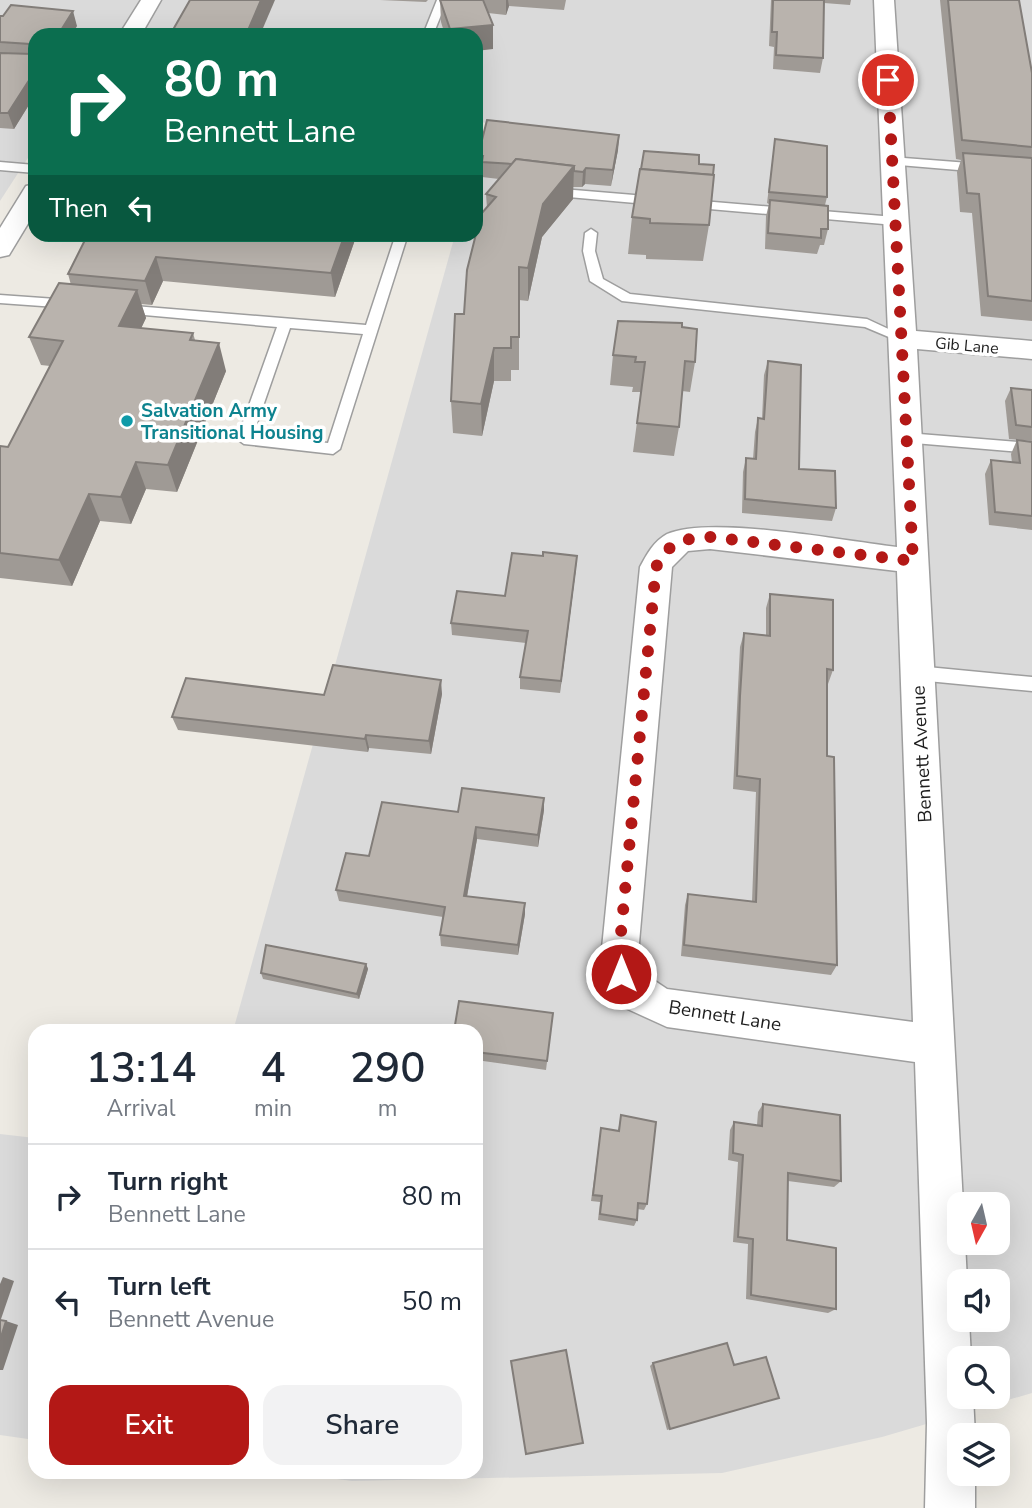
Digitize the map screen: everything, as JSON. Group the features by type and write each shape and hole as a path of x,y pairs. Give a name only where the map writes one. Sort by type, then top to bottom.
{"street":[{"path":"134,28 151,0"},
{"name":"Bennett Avenue","path":"884,0 903,339 951,1423 950,1508"},
{"path":"1,245 28,202"},
{"name":"Gib Lane","path":"903,339 1032,351"},
{"name":"Bennett Lane","path":"913,561 710,537 684,539 664,551 656,567 620,943 621,974 636,997 667,1008 934,1045"}],"lane":[{"path":"431,28 442,0"},
{"path":"891,161 995,169"},
{"path":"0,166 28,168"},
{"path":"537,191 895,221"},
{"path":"591,233 589,251 597,281 627,298 867,323 903,339"},
{"path":"285,323 244,439 333,449 399,242"},
{"path":"0,299 82,306"},
{"path":"109,308 369,330"},
{"path":"907,438 1032,448"},
{"path":"918,673 1032,684"}],"shaded area":[{"path":"0,0 1032,0 1032,1393 1010,1399 1010,1346 947,1346 947,1409 977,1409 882,1437 722,1473 483,1478 483,1024 235,1024 453,242 483,242 483,134 486,123 483,122 483,28 28,28 28,158 0,201"},
{"path":"0,1134 28,1137 28,1439 0,1435"},
{"path":"337,1479 444,1479 352,1481"}],"building":[{"path":"190,0 261,0 249,28 174,28"},
{"path":"440,0 483,0 493,25 450,28"},
{"path":"773,0 824,0 823,58 776,55 777,32 772,32"},
{"path":"948,0 1019,0 1032,73 1032,147 962,140"},
{"path":"11,5 73,11 62,28 28,28 28,44 0,42 0,16 3,16"},
{"path":"0,53 28,54 28,82 8,113 0,113"},
{"path":"487,120 619,135 613,170 586,168 583,172 574,171 574,166 516,159 512,164 483,162 483,136"},
{"path":"775,139 827,146 827,197 769,192"},
{"path":"644,151 699,155 699,164 714,165 713,175 641,169"},
{"path":"963,153 1032,158 1032,301 988,296 979,194 967,193"},
{"path":"516,159 574,166 543,204 528,268 519,267 519,337 511,337 511,348 494,348 481,404 451,401 455,314 464,314 467,270 474,242 483,242 483,212 496,197 486,194"},
{"path":"640,169 714,175 709,225 650,223 650,219 632,217"},
{"path":"770,200 828,206 828,229 821,229 821,238 768,233"},
{"path":"84,242 342,242 331,273 156,257 145,281 68,274"},
{"name":"Salvation Army Transitional Housing","path":"59,283 137,290 119,326 193,333 190,340 219,343 168,465 136,462 121,497 89,494 59,560 0,553 0,446 8,447 63,341 29,337"},
{"path":"618,321 682,323 682,327 697,329 695,362 685,361 679,427 637,423 645,362 635,362 636,357 613,355"},
{"path":"768,361 801,365 799,469 835,471 836,508 745,499 746,458 756,459 758,418 764,419"},
{"path":"1011,388 1032,390 1032,427 1016,425"},
{"path":"1017,440 1032,442 1032,516 995,512 991,460 1020,463"},
{"path":"543,552 577,556 561,681 520,677 528,631 451,623 457,591 505,596 512,553 543,556"},
{"path":"770,594 833,600 833,670 827,669 827,756 834,757 837,965 684,945 688,894 756,902 760,779 737,776 740,696 744,633 770,636"},
{"path":"333,665 441,680 429,741 366,735 365,739 172,717 186,678 324,695"},
{"path":"462,788 544,798 538,835 476,827 464,896 525,903 518,945 440,935 445,907 336,890 346,853 369,856 382,802 458,812"},
{"path":"266,945 366,964 357,994 261,973"},
{"path":"459,1001 553,1013 547,1061 483,1053 483,1024 455,1024"},
{"path":"763,1104 840,1115 841,1181 788,1173 787,1240 836,1248 836,1309 751,1295 753,1239 738,1237 743,1155 733,1153 734,1122 762,1126"},
{"path":"621,1115 656,1122 647,1204 638,1203 637,1220 600,1214 602,1196 593,1195 601,1128 619,1131"},
{"path":"0,1320 6,1321 0,1340"},
{"path":"727,1343 734,1365 766,1357 779,1398 670,1429 653,1363"},
{"path":"566,1350 583,1443 526,1454 511,1361"}],"place":[{"name":"Salvation Army Transitional Housing","path":"127,421"}],"route":[{"path":"621,974 620,943 656,567 664,551 684,539 710,537 913,561 888,80"}]}
